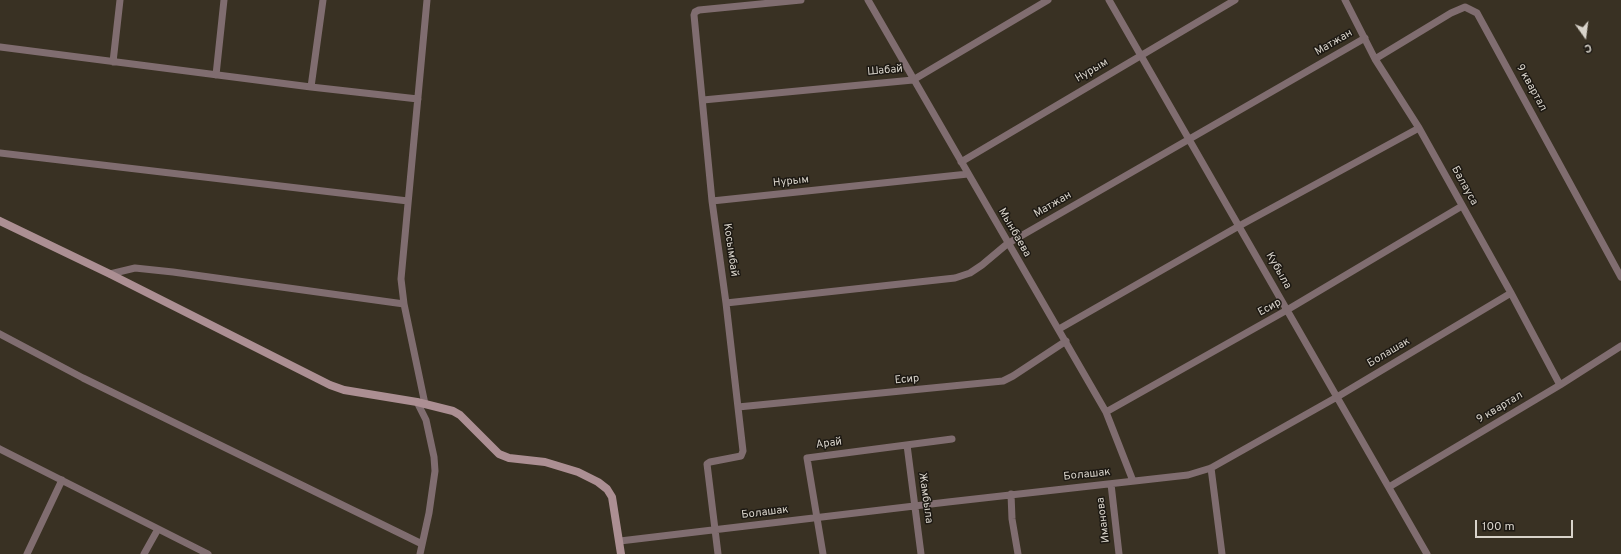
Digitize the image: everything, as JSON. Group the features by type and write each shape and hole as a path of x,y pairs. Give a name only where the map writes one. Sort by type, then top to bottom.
{"street":[{"path":"113,62 120,0"},
{"path":"216,75 224,0"},
{"path":"311,87 324,0"},
{"path":"420,554 429,513 435,470 434,457 421,403 401,279 427,0"},
{"name":"Косымбай","path":"714,530 707,464 743,454 726,303 712,201 694,15 695,12 801,0"},
{"name":"Мынбаева","path":"868,0 1007,244 1059,329 1106,412 1133,481"},
{"name":"Шабай","path":"703,100 913,80 1048,0"},
{"name":"Кубыла","path":"1109,0 1390,487 1427,554"},
{"name":"Нурым","path":"960,162 1235,0"},
{"name":"Балауса","path":"1344,0 1375,59 1419,128 1511,293 1560,385"},
{"name":"9 квартал","path":"1375,59 1450,13 1465,7 1477,13 1621,277"},
{"name":"Матжан","path":"726,303 955,278 970,273 1007,244 1365,38"},
{"path":"0,48 418,99"},
{"path":"1059,329 1239,226 1419,128"},
{"path":"0,153 408,201"},
{"name":"Нурым","path":"712,201 968,174"},
{"name":"Есир","path":"1106,412 1288,310 1462,206"},
{"path":"0,221 110,274 330,385 344,390 421,403 453,411 460,415 499,454 509,458 545,462 578,472 608,489 614,503 621,554"},
{"path":"110,274 135,268 404,304"},
{"name":"Болашак","path":"620,541 1011,494 1188,475 1211,468 1337,397 1511,293"},
{"path":"0,334 83,378 422,544"},
{"name":"Есир","path":"738,407 1003,381 1066,341"},
{"name":"9 квартал","path":"1390,487 1560,385 1621,346"},
{"name":"Арай","path":"823,554 807,458 952,439"},
{"name":"Жамбыла","path":"907,445 921,554"},
{"path":"0,449 208,554"},
{"path":"1211,468 1222,554"},
{"path":"27,554 62,480"},
{"name":"Иманова","path":"1111,484 1119,554"},
{"path":"1011,494 1012,519 1018,554"},
{"path":"144,554 158,529"},
{"path":"714,530 718,554"}]}
